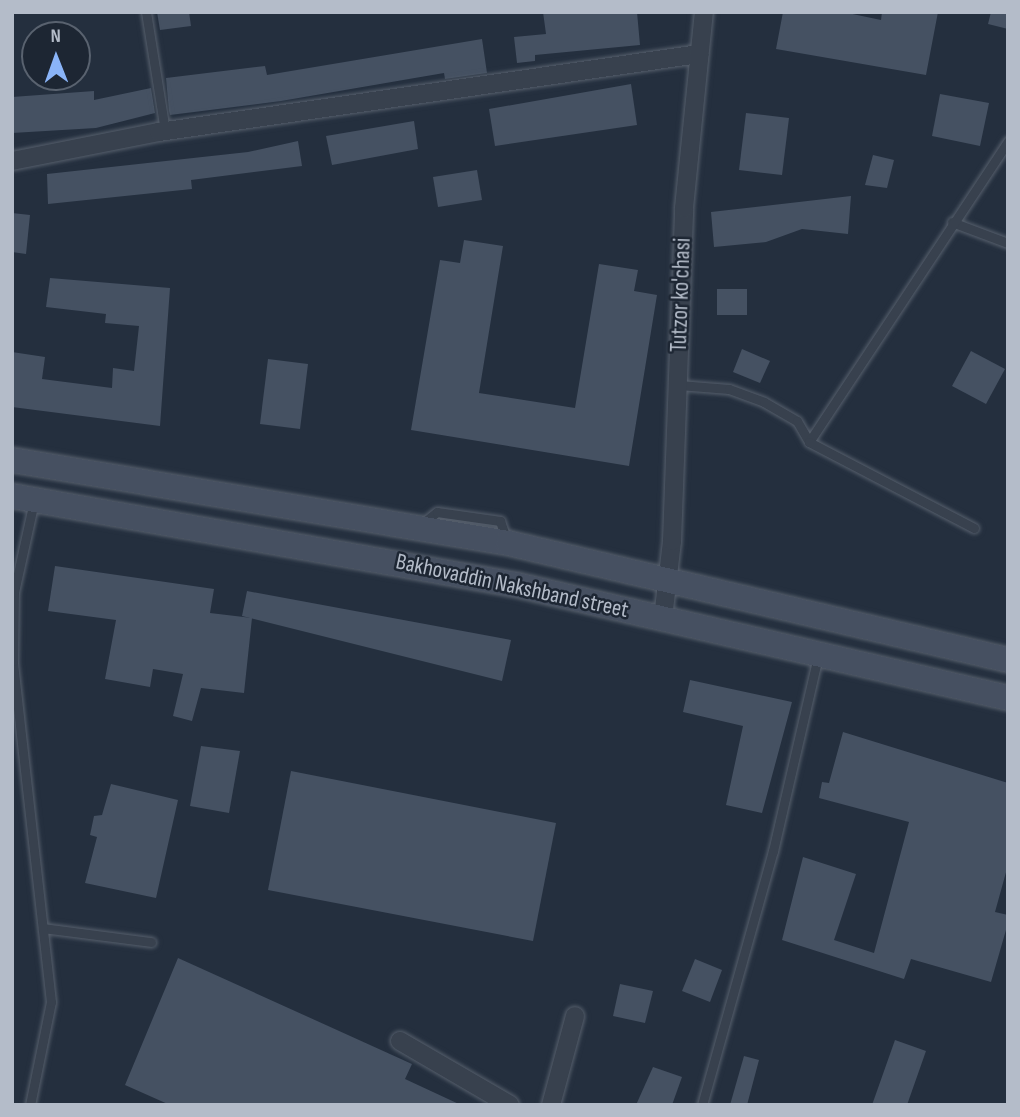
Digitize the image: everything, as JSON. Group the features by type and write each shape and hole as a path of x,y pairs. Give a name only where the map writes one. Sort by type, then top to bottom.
{"main road":[{"name":"Bakhovaddin Nakshband street","path":"12,460 508,544 667,578 1008,660"},
{"name":"Bakhovaddin Nakshband street","path":"23,498 358,553 663,618 1008,698"}],"street":[{"name":"Tutzor ko'chasi","path":"663,618 679,385 684,208 704,12"},
{"path":"12,161 165,131 699,54"},
{"path":"551,1105 575,1016"},
{"path":"400,1041 510,1105"}],"lane":[{"path":"146,12 165,131"},
{"path":"808,442 1008,141"},
{"path":"952,222 1008,243"},
{"path":"679,385 729,388 764,402 797,421 808,442 974,528"},
{"path":"23,498 15,592 13,661 51,1002 30,1105"},
{"path":"702,1105 773,851 819,654"},
{"path":"43,928 151,942"}],"building":[{"path":"157,12 189,12 191,26 160,30"},
{"path":"543,12 637,12 640,45 535,55 535,61 517,63 514,37 546,34"},
{"path":"783,12 843,12 881,20 882,12 938,12 926,75 776,49"},
{"path":"991,12 1008,12 1008,29 988,24"},
{"path":"482,39 487,73 445,79 444,73 281,101 170,115 169,111 166,78 265,66 267,75"},
{"path":"631,84 637,125 495,146 489,109"},
{"path":"151,88 155,113 96,128 12,133 12,97 94,91 94,100"},
{"path":"940,94 989,103 980,146 932,136"},
{"path":"746,113 789,118 782,175 739,170"},
{"path":"414,121 418,149 332,165 326,136"},
{"path":"298,141 302,166 191,180 192,189 48,204 47,174 248,152"},
{"path":"873,155 894,160 887,188 865,185"},
{"path":"477,170 482,200 438,207 433,177"},
{"path":"851,196 848,234 802,229 766,242 714,247 711,212"},
{"path":"12,213 30,215 26,254 12,252"},
{"path":"464,240 503,246 479,393 575,408 599,264 638,270 634,291 657,295 629,466 411,430 440,260 460,263"},
{"path":"50,278 170,288 160,426 12,407 12,352 45,357 42,379 112,388 113,368 134,371 139,326 105,323 106,314 46,307"},
{"path":"717,289 747,289 747,315 717,315"},
{"path":"742,349 770,361 760,383 733,372"},
{"path":"971,351 1005,369 986,404 952,386"},
{"path":"268,359 308,364 300,429 260,424"},
{"path":"55,566 214,589 210,613 252,618 244,693 201,688 192,721 173,716 183,674 153,669 150,687 105,679 116,620 48,611"},
{"path":"247,591 511,640 502,681 242,616"},
{"path":"690,680 792,702 762,813 726,805 743,726 683,712"},
{"path":"843,732 1008,783 1008,865 995,912 1008,915 1008,923 991,982 911,959 904,979 782,940 803,857 856,874 834,940 874,953 909,822 819,798 822,782 829,783"},
{"path":"201,746 240,751 229,813 190,806"},
{"path":"291,771 556,823 533,941 268,890"},
{"path":"111,784 178,800 156,898 85,883 97,837 90,835 94,816 102,815"},
{"path":"178,958 412,1064 405,1079 461,1105 170,1105 125,1085"},
{"path":"695,959 722,970 710,1002 682,991"},
{"path":"620,984 653,991 645,1023 613,1016"},
{"path":"895,1040 926,1051 907,1105 872,1105"},
{"path":"744,1056 759,1060 747,1105 730,1105"},
{"path":"653,1067 682,1077 672,1105 636,1105"}]}
